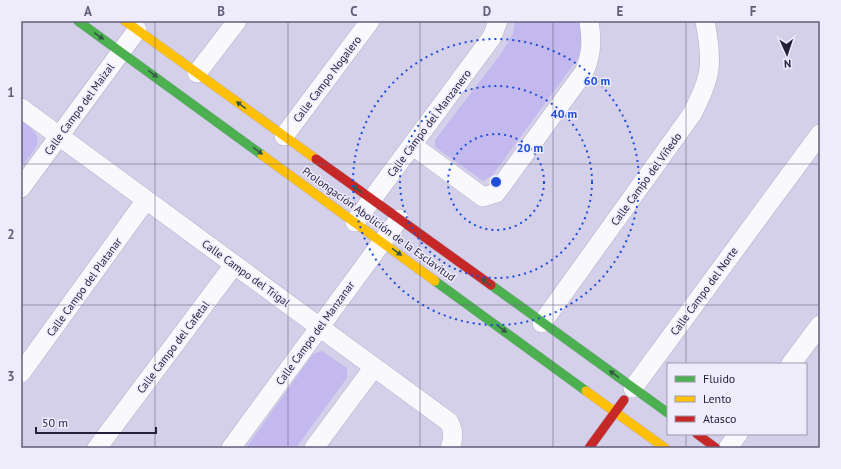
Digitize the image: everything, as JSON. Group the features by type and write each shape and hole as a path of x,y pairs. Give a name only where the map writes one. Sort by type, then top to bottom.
{"main road":[{"name":"Prolongación Abolición de la Esclavitud","path":"78,21 666,448"},
{"name":"Prolongación Abolición de la Esclavitud","path":"131,26 667,412"},
{"name":"Calle Campo del Norte","path":"589,448 633,388"},
{"path":"698,435 716,448"}],"street":[{"path":"197,74 236,21"},
{"name":"Calle Campo Nogalero","path":"284,136 370,21"},
{"name":"Calle Campo del Manzanero","path":"355,222 492,37 498,21"},
{"path":"412,145 483,197 496,193 584,72 590,58 592,41 589,21"},
{"name":"Calle Campo del Viñedo","path":"542,322 692,114 706,87 711,68 710,48 705,21"},
{"name":"Calle Campo del Maizal","path":"21,188 121,51 131,26"},
{"name":"Calle Campo del Trigal","path":"21,108 449,422 452,428 453,436 450,448"},
{"name":"Calle Campo del Norte","path":"633,388 820,134"},
{"name":"Calle Campo del Platanar","path":"21,373 146,200"},
{"name":"Calle Campo del Manzanar","path":"231,448 399,219"},
{"name":"Calle Campo del Cafetal","path":"97,448 234,265"},
{"path":"792,363 820,325"},
{"path":"314,448 374,367"},
{"path":"728,448 737,435"}],"shaded area":[{"path":"515,21 579,21 582,41 579,57 492,176 483,181 435,147 435,140 503,51 513,33"},
{"path":"21,120 35,133 38,143 21,168"},
{"path":"322,351 347,368 347,378 296,448 246,448 313,354"}],"traffic: fast":[{"path":"78,21 262,155"},
{"path":"435,281 586,391"},
{"path":"491,285 667,412"}],"traffic: slow":[{"path":"125,21 316,159"},
{"path":"262,155 435,281"},
{"path":"586,391 665,448"}],"traffic: jam":[{"path":"316,159 491,285"},
{"path":"589,448 624,400"},
{"path":"698,435 716,448"}]}
